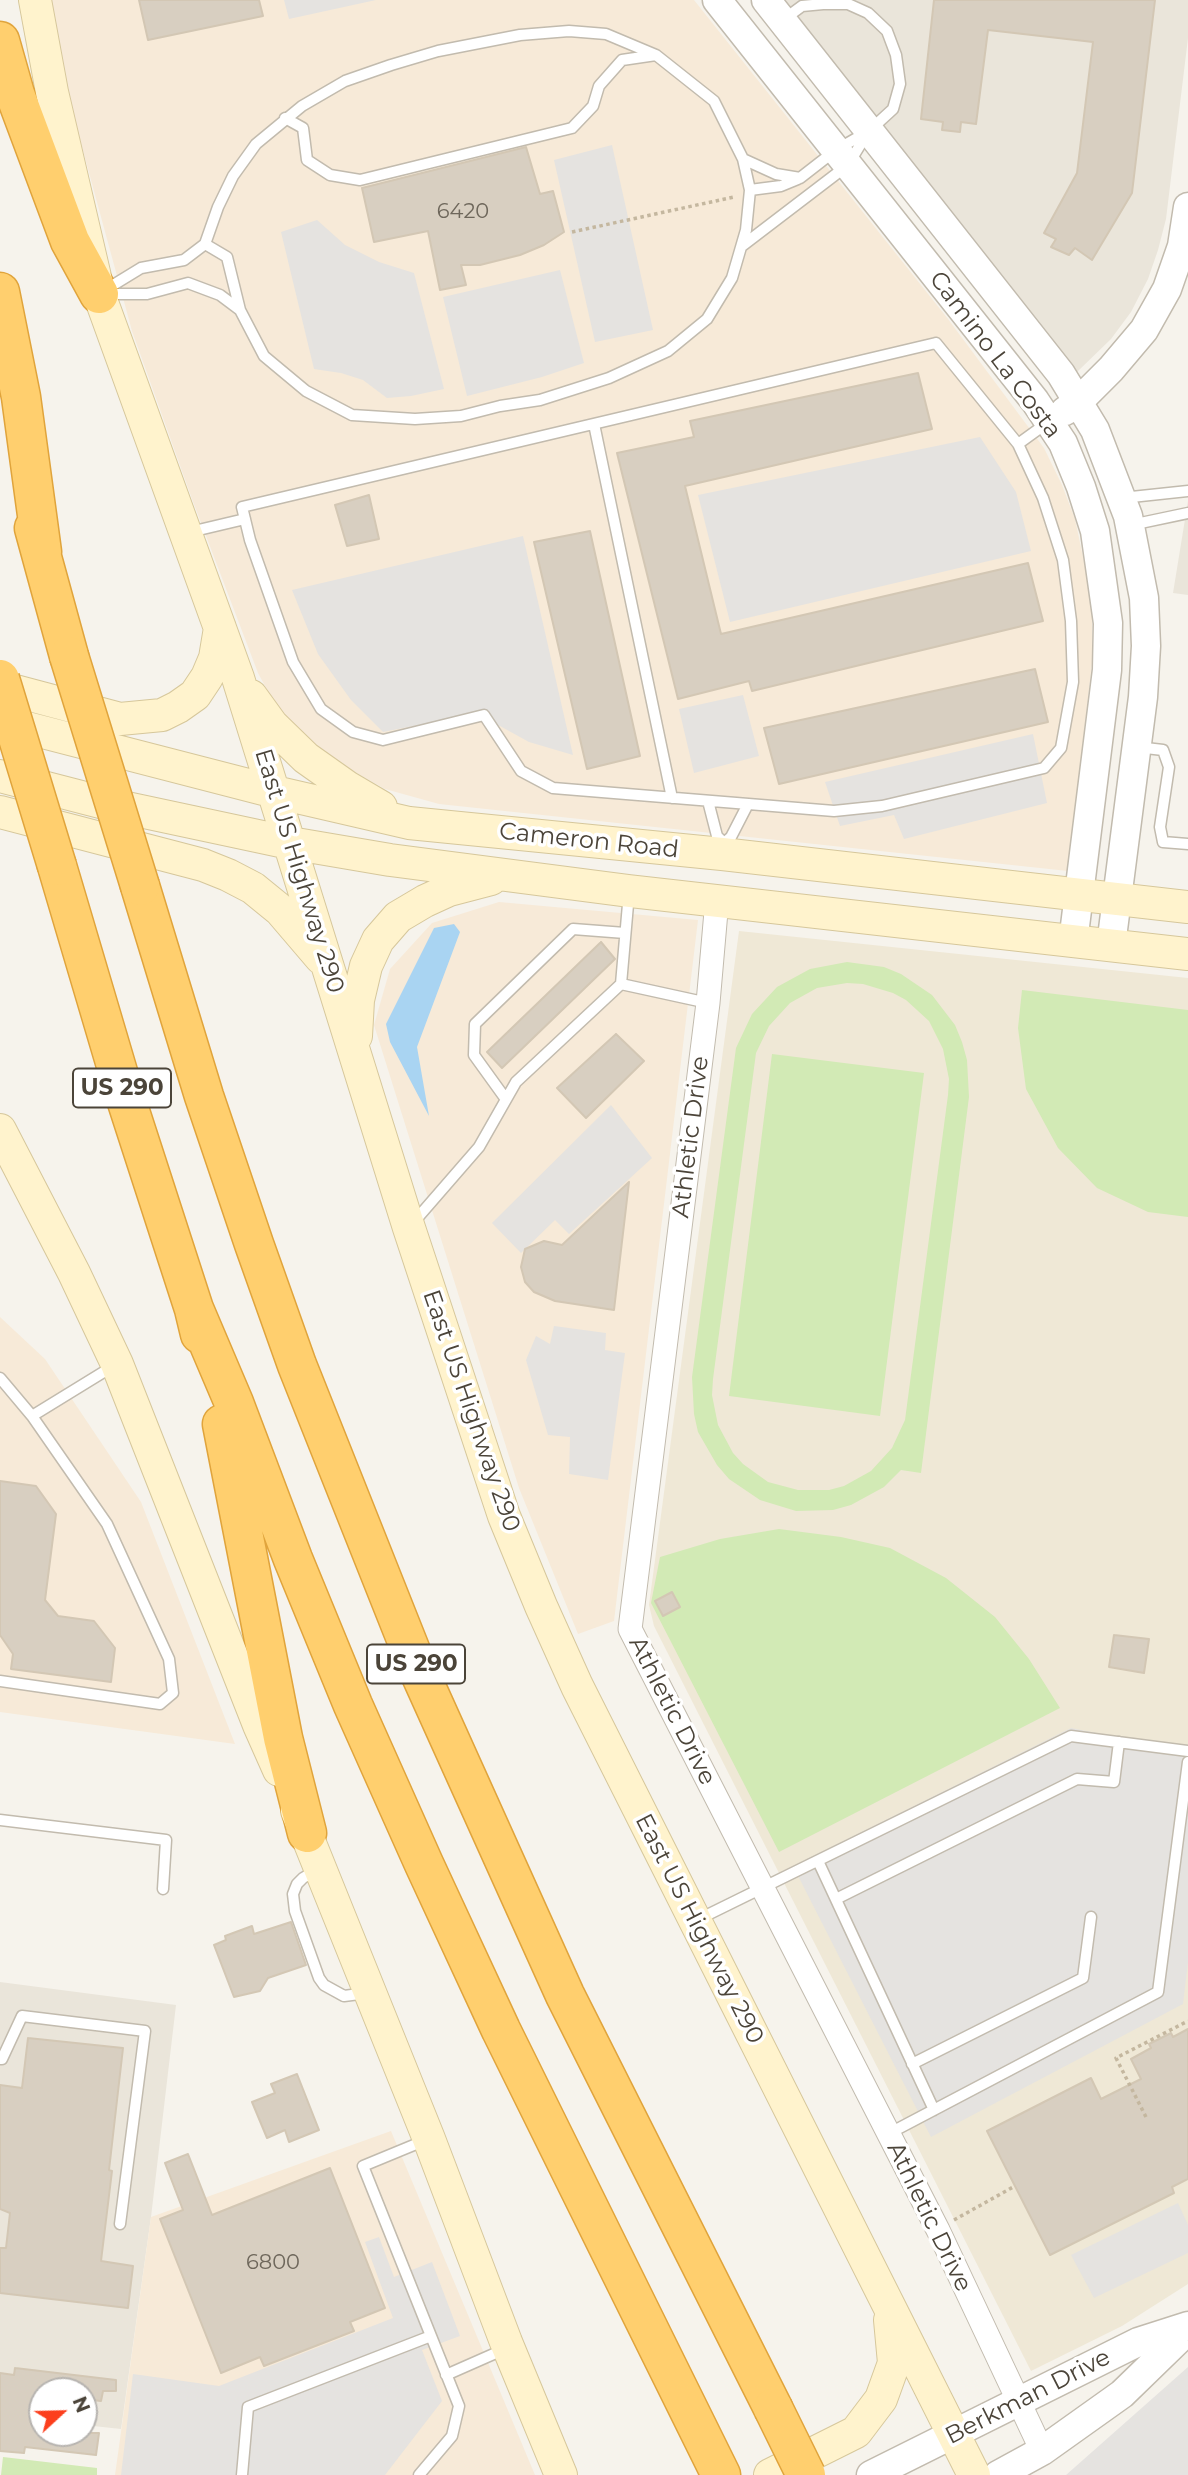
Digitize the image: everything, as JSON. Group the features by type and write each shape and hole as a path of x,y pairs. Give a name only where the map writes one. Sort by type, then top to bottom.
{"highway":[{"path":"0,41 15,94 70,241 99,294"},
{"name":"US 290","path":"0,292 21,397 41,552 69,656 204,1096 297,1365 418,1668 565,1995 806,2475"},
{"path":"0,419 41,552"},
{"name":"US 290","path":"0,679 125,1096 194,1309 234,1404 293,1559 348,1693 501,2030 713,2459"},
{"path":"194,1309 236,1491 283,1738 307,1833"}],"main road":[{"name":"East US Highway 290","path":"35,0 52,92 99,294 238,678 409,1228 496,1492 541,1606 577,1686 974,2475"},
{"path":"0,687 120,719 162,715 195,695 215,658 220,628"},
{"path":"238,678 272,724 306,758 346,787 409,823"},
{"name":"Cameron Road","path":"0,721 275,792 409,823 723,848 902,874 1188,907"},
{"name":"Cameron Road","path":"0,776 112,805 290,843 390,860 629,891 1188,954"},
{"path":"0,812 203,865 228,874 253,888 280,910 329,967"},
{"path":"717,900 724,882 732,879 748,878 878,891 902,874"},
{"path":"355,1054 358,1000 366,966 378,940 398,917 425,901 503,875"},
{"path":"0,1130 117,1364 259,1725 321,1868 429,2139 508,2348 561,2475"},
{"path":"770,2475 856,2432 881,2399 894,2363 889,2306"}],"street":[{"name":"Camino La Costa","path":"717,0 1035,401 1063,443 1081,486 1095,531 1108,623 1107,670 1073,942"},
{"name":"Camino La Costa","path":"774,10 1061,374 1095,430 1122,498 1144,598 1146,646 1143,696 1111,945"},
{"path":"1049,422 1078,402 1144,330 1167,289 1182,246 1188,207"},
{"name":"Athletic Drive","path":"717,900 708,1003 630,1629 938,2231 1042,2451"},
{"path":"0,1170 28,1184"},
{"name":"Berkman Drive","path":"871,2475 1138,2342 1188,2328"},
{"name":"Berkman Drive","path":"998,2475 1042,2451 1122,2394 1188,2328"}],"lane":[{"path":"750,190 781,186 842,157 893,109 900,84 896,55 887,31 868,13 848,4 774,10"},
{"path":"99,294 141,268 184,260 205,244 233,176 256,144 285,118 345,80 438,51 520,35 569,32 606,34 656,55 714,101 743,159 750,190 747,230 732,278 707,319 668,351 609,378 540,400 461,415 415,419 352,415 306,391 264,356 240,310 227,257 205,244"},
{"path":"285,118 303,128 307,160 330,175 360,180 572,128 593,106 599,86 622,60 656,55"},
{"path":"742,246 869,131"},
{"path":"743,159 776,174 800,178"},
{"path":"99,294 148,294 188,283 220,295 240,310"},
{"path":"936,343 1018,444 1043,498 1063,560 1071,621 1073,681 1061,748 1044,768 882,806 834,811 553,788 521,771 484,715 383,740 353,732 321,709 293,662 250,540 242,507 594,424 936,343"},
{"path":"1018,444 1049,422"},
{"path":"594,424 672,798"},
{"path":"1122,498 1188,491"},
{"path":"1130,525 1188,513"},
{"path":"185,533 245,519"},
{"path":"1137,747 1163,750 1169,767 1160,827 1163,842 1188,844"},
{"path":"708,801 723,848 748,804"},
{"path":"409,1228 479,1147 516,1082 621,984 629,891"},
{"path":"505,1098 474,1055 475,1024 573,929 625,933"},
{"path":"621,984 708,1003"},
{"path":"32,1416 117,1364"},
{"path":"0,1378 32,1416 107,1524 169,1660 173,1693 160,1704 0,1681"},
{"path":"695,1921 1071,1736 1188,1751"},
{"path":"836,1899 1077,1779 1114,1782 1119,1742"},
{"path":"888,2134 1158,1992 1188,1762"},
{"path":"0,1820 166,1840 163,1889"},
{"path":"818,1861 934,2110"},
{"path":"912,2064 1083,1978 1091,1917"},
{"path":"0,2059 22,2016 145,2031 120,2224"},
{"path":"419,2475 452,2436 459,2406 363,2166 429,2139"},
{"path":"242,2475 248,2407 431,2336"},
{"path":"446,2375 508,2348"}],"path":[{"path":"572,232 736,197"},
{"path":"1146,2117 1116,2058 1188,2021"},
{"path":"950,2223 1015,2186"}],"shaded area":[{"path":"46,0 694,0 948,319 1044,448 1062,485 1075,519 1092,616 1092,663 1068,871 439,804 385,789 310,747 278,710 258,673 132,331 57,55"},
{"path":"284,0 376,0 289,19"},
{"path":"782,0 1188,0 1188,38 1166,219 1158,250 1148,279 1131,312 1111,339 1077,372"},
{"path":"612,145 653,330 595,342 554,160"},
{"path":"317,220 345,245 379,262 414,273 444,389 387,398 363,380 314,369 281,232"},
{"path":"560,270 584,363 467,396 443,297"},
{"path":"980,437 1016,492 1031,551 730,622 698,495"},
{"path":"1188,501 1188,595 1173,593"},
{"path":"523,536 573,755 529,742 500,726 463,716 383,732 351,700 318,654 292,590"},
{"path":"743,695 759,756 694,773 679,709"},
{"path":"1033,734 1047,803 904,839 894,815 840,826 825,782"},
{"path":"499,902 698,920 614,1621 578,1634 519,1488 374,1025 390,969 432,923"},
{"path":"739,931 1188,978 1188,2284 1122,2326 1031,2371 654,1626 649,1605"},
{"path":"611,1105 652,1158 569,1234 555,1220 521,1253 492,1223"},
{"path":"0,1317 45,1359 141,1502 235,1744 0,1712"},
{"path":"554,1326 606,1333 605,1350 625,1353 608,1480 569,1474 570,1437 548,1435 526,1360 536,1336 550,1344"},
{"path":"1071,1728 1188,1751 1188,1962 1183,2004 931,2137 793,1866"},
{"path":"0,1982 176,2005 151,2217 121,2429 98,2427 98,2377 28,2377 28,2399 0,2415"},
{"path":"391,2131 535,2475 115,2475 151,2217"},
{"path":"1178,2203 1188,2225 1188,2253 1094,2298 1071,2255"},
{"path":"379,2237 394,2277 432,2262 460,2336 422,2350 442,2401 385,2475 121,2475 133,2374 219,2386 393,2318 365,2242"},
{"path":"1188,2367 1188,2475 1066,2475"}],"green space":[{"path":"847,962 884,967 901,974 932,995 955,1025 962,1042 967,1060 969,1097 921,1473 901,1470 884,1487 851,1505 833,1510 796,1511 760,1500 729,1479 717,1465 698,1432 692,1377 736,1048 752,1014 777,987 810,969","holes":["847,983 863,984 906,1000 929,1021 943,1049 949,1079 948,1095 905,1420 892,1448 871,1471 844,1486 829,1490 798,1490 768,1482 733,1453 718,1425 712,1395 713,1379 756,1053 769,1026 790,1003 817,988"]},
{"path":"1022,990 1188,1010 1188,1217 1148,1212 1097,1188 1058,1148 1026,1089 1018,1028"},
{"path":"772,1054 924,1073 880,1416 729,1396"},
{"path":"779,1529 841,1537 890,1548 946,1578 995,1617 1029,1659 1060,1708 779,1852 651,1603 660,1557 720,1539"},
{"path":"3,2457 97,2468 97,2475 1,2475"}],"water":[{"path":"454,924 460,932 417,1047 429,1116 390,1042 386,1024 434,928"}],"building":[{"path":"139,0 259,0 263,16 148,40"},
{"path":"934,0 1155,0 1132,193 1092,260 1075,248 1069,255 1051,247 1056,239 1044,233 1077,173 1093,42 988,30 976,124 961,122 960,132 942,130 943,122 921,119"},
{"path":"526,147 540,194 553,191 564,232 544,245 520,255 480,265 461,265 466,285 440,290 428,231 374,242 362,188"},
{"path":"918,373 932,429 685,486 721,634 1028,563 1043,621 752,691 749,681 678,699 617,453 694,437 690,421"},
{"path":"369,495 379,539 347,546 335,505"},
{"path":"590,531 640,756 587,769 534,542"},
{"path":"1035,669 1048,722 779,784 764,728"},
{"path":"601,942 615,959 502,1068 487,1052"},
{"path":"616,1034 644,1061 586,1118 557,1088"},
{"path":"629,1182 614,1310 555,1301 534,1292 525,1282 521,1267 525,1249 544,1241 562,1245"},
{"path":"0,1481 36,1486 56,1514 45,1600 58,1616 94,1621 115,1648 111,1682 11,1669 13,1654 0,1635"},
{"path":"672,1592 680,1607 663,1616 655,1601"},
{"path":"1114,1635 1149,1639 1144,1673 1109,1667"},
{"path":"291,1922 306,1965 268,1978 260,1991 234,1997 214,1945 226,1940 225,1936 252,1926 254,1934"},
{"path":"1188,2029 1188,2179 1172,2187 1174,2193 1050,2255 987,2131 1091,2078 1101,2099 1141,2079 1131,2059 1151,2048 1149,2044 1171,2033 1173,2037"},
{"path":"28,2038 123,2048 101,2261 133,2266 128,2308 0,2293 0,2248 6,2248 10,2213 0,2209 0,2085 22,2088"},
{"path":"297,2074 319,2130 289,2142 285,2130 267,2138 252,2102 275,2093 271,2084"},
{"path":"188,2154 212,2215 330,2168 385,2308 350,2322 354,2331 264,2366 260,2357 221,2373 160,2219 183,2210 165,2163"},
{"path":"15,2368 91,2377 28,2377 28,2447 97,2447 96,2455 25,2447 24,2453 0,2451 0,2373 14,2375"},
{"path":"98,2378 116,2380 116,2391 103,2391 101,2401 98,2401"}]}
